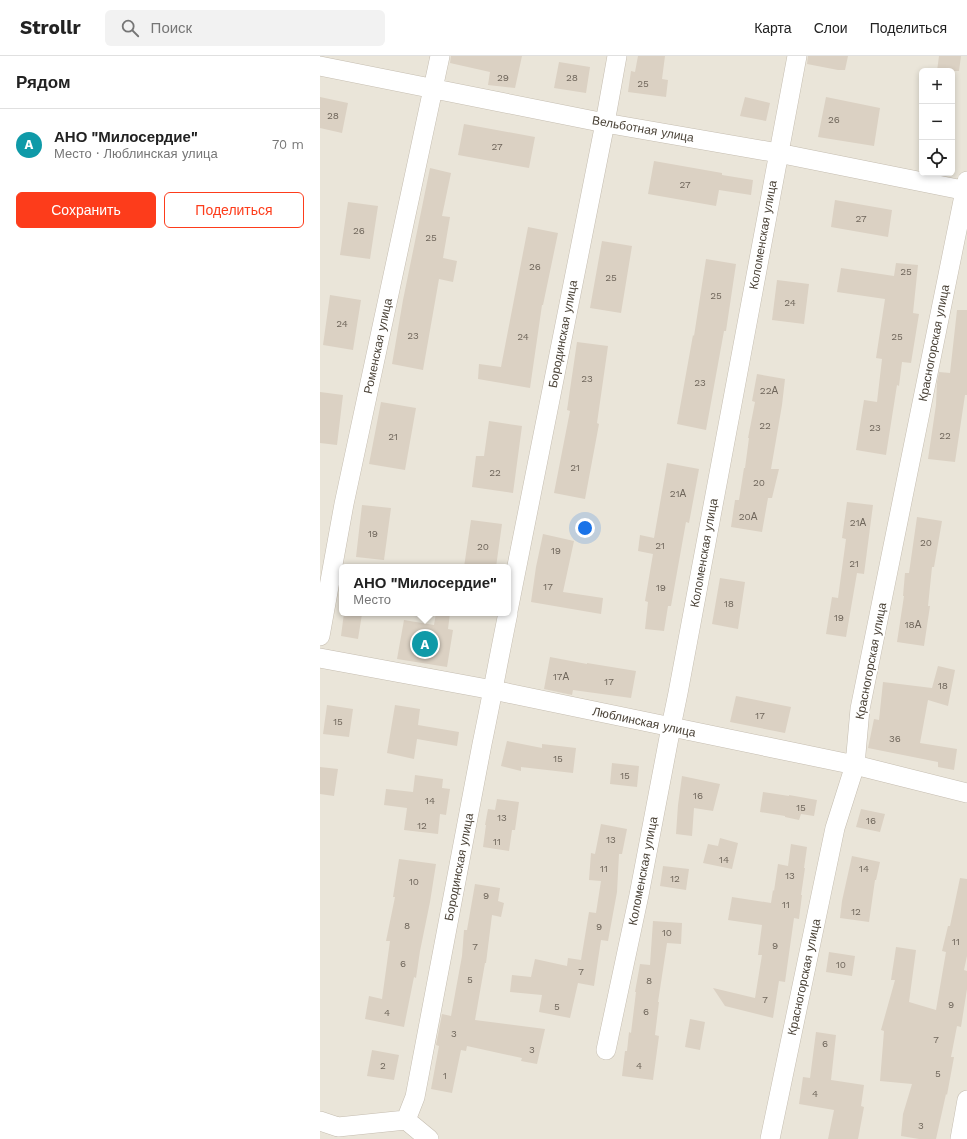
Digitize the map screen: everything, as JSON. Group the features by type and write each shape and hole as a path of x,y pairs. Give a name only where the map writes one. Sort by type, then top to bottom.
{"street":[{"name":"Роменская улица","path":"320,636 344,504 440,56"},
{"name":"Бородинская улица","path":"511,597 617,56"},
{"name":"Коломенская улица","path":"606,1050 678,693 797,56"},
{"name":"Вельботная улица","path":"320,66 605,123 966,187"},
{"name":"Красногорская улица","path":"770,1139 835,828 855,765 860,709 966,187"},
{"name":"Бородинская улица","path":"406,1120 415,1097 507,616"},
{"name":"Люблинская улица","path":"320,658 493,690 855,765 967,792"},
{"path":"960,1139 967,1100"},
{"path":"320,1121 338,1127 406,1120 429,1139"}],"shaded area":[{"path":"320,56 967,56 967,1139 320,1139"}],"building":[{"path":"451,56 522,56 515,88 488,85 490,72 450,63"},
{"path":"638,56 665,56 662,79 668,80 666,97 628,92 631,71 635,72"},
{"path":"808,56 848,56 845,70 838,70 807,64"},
{"path":"939,56 961,56 959,71 955,71 955,68 937,68"},
{"path":"559,62 590,67 586,93 554,88"},
{"path":"320,97 348,103 342,133 320,128"},
{"path":"745,97 770,103 766,121 740,116"},
{"path":"826,97 880,108 874,146 818,137"},
{"path":"464,124 535,137 529,168 458,155"},
{"path":"654,161 753,180 751,195 719,190 716,206 648,194"},
{"path":"430,168 451,173 442,216 450,217 443,258 457,261 453,282 439,279 423,370 392,364 403,300"},
{"path":"835,200 892,210 888,237 831,227"},
{"path":"348,202 378,206 370,259 340,255"},
{"path":"528,227 558,233 542,305 530,388 478,379 479,364 501,367"},
{"path":"602,241 632,246 621,313 590,308"},
{"path":"706,259 736,264 726,331 724,331 706,430 677,424 693,335 694,336"},
{"path":"896,263 918,265 913,313 919,314 911,363 902,362 886,455 856,450 864,400 877,402 882,359 876,358 885,299 837,292 841,268 894,276"},
{"path":"777,280 809,284 804,324 772,320"},
{"path":"330,295 361,300 353,350 323,345"},
{"path":"957,310 967,310 967,395 965,395 955,462 928,459 936,405 937,382 939,372 950,373"},
{"path":"577,342 608,346 597,423 599,424 585,499 554,493 570,411 567,410"},
{"path":"757,374 785,379 771,469 779,469 772,498 768,498 762,532 731,527 735,500 739,500 745,468 748,438 755,402 752,401"},
{"path":"320,392 343,395 337,445 320,443"},
{"path":"381,402 416,408 405,470 369,464"},
{"path":"489,421 522,426 513,493 472,487 476,456 484,456"},
{"path":"667,463 699,469 689,523 686,522 671,606 668,606 664,631 645,629 648,602 645,601 653,554 638,551 640,535 654,538"},
{"path":"847,502 873,505 864,574 857,573 846,637 826,634 832,597 838,598 846,539 842,538"},
{"path":"362,505 391,508 384,560 356,557"},
{"path":"917,517 942,521 934,567 932,567 928,606 930,606 924,646 897,642 904,596 905,573 909,573"},
{"path":"471,520 502,524 496,564 464,564"},
{"path":"543,534 574,541 563,592 603,598 601,614 531,602"},
{"path":"720,578 745,582 738,629 712,624"},
{"path":"344,616 362,616 358,639 341,636"},
{"path":"436,616 450,616 448,629 453,630 447,667 397,659 404,620 434,625"},
{"path":"550,657 636,671 631,698 573,690 572,695 544,689"},
{"path":"938,666 955,670 948,706 928,700 920,743 957,749 954,770 938,767 938,762 868,748 874,719 879,720 883,682 932,688"},
{"path":"736,696 791,707 785,733 730,722"},
{"path":"327,705 353,709 349,737 323,734"},
{"path":"395,705 420,709 418,725 459,732 457,746 417,739 414,759 387,753"},
{"path":"507,741 542,748 542,744 576,748 573,773 521,767 521,771 501,766"},
{"path":"612,763 639,766 637,787 610,784"},
{"path":"320,767 338,769 334,796 320,794"},
{"path":"415,775 443,779 442,788 450,789 446,815 440,814 438,834 404,830 407,808 384,805 386,789 413,792"},
{"path":"682,776 720,784 713,811 694,808 692,836 676,834"},
{"path":"763,792 817,800 814,816 801,814 799,820 760,812"},
{"path":"497,799 519,802 515,830 512,830 509,851 483,847 488,809 495,810"},
{"path":"861,809 885,814 880,832 856,827"},
{"path":"601,824 627,829 622,854 619,854 617,892 608,941 601,940 594,986 578,983 570,1018 539,1012 542,995 510,992 512,975 531,977 535,959 567,966 568,958 581,960 589,912 596,913 601,881 589,880 591,853 595,854"},
{"path":"720,838 738,843 732,869 703,863 708,844 718,846"},
{"path":"791,844 807,847 805,868 799,919 794,918 785,982 779,981 773,1018 725,1006 713,988 755,998 762,955 758,955 762,925 728,920 732,897 771,903 778,864 788,866"},
{"path":"852,856 880,862 875,880 869,922 840,918 842,901"},
{"path":"399,859 436,864 416,978 414,977 404,1027 365,1019 369,996 382,999 390,941 386,941 395,897 393,897"},
{"path":"663,866 689,869 686,890 660,886"},
{"path":"960,878 967,879 967,956 964,970 967,971 967,989 961,1027 957,1026 951,1057 954,1057 947,1095 946,1094 936,1139 919,1139 901,1136 903,1114 912,1084 880,1081 884,1031 881,1030 895,980 891,980 896,947 916,950 909,1002 936,1010 946,952 942,951 948,926 950,926"},
{"path":"475,884 500,888 498,901 504,903 501,917 492,915 486,963 475,1020 545,1029 537,1064 521,1061 522,1058 467,1046 466,1051 461,1050 452,1093 431,1089 439,1046 436,1045 442,1014 451,1016 462,956 464,930 467,930"},
{"path":"653,921 682,923 681,944 667,943 658,1002 655,1035 659,1036 653,1080 622,1076 629,1032 631,1033 635,992 640,964 650,965"},
{"path":"829,952 855,956 852,976 826,972"},
{"path":"690,1019 705,1022 700,1050 685,1047"},
{"path":"816,1032 836,1035 831,1080 864,1085 861,1106 864,1107 858,1139 828,1139 834,1110 799,1104 803,1077 810,1078"},
{"path":"372,1050 399,1055 394,1080 367,1076"}],"place":[{"name":"АНО \"Милосердие\"","path":"425,644"}]}
